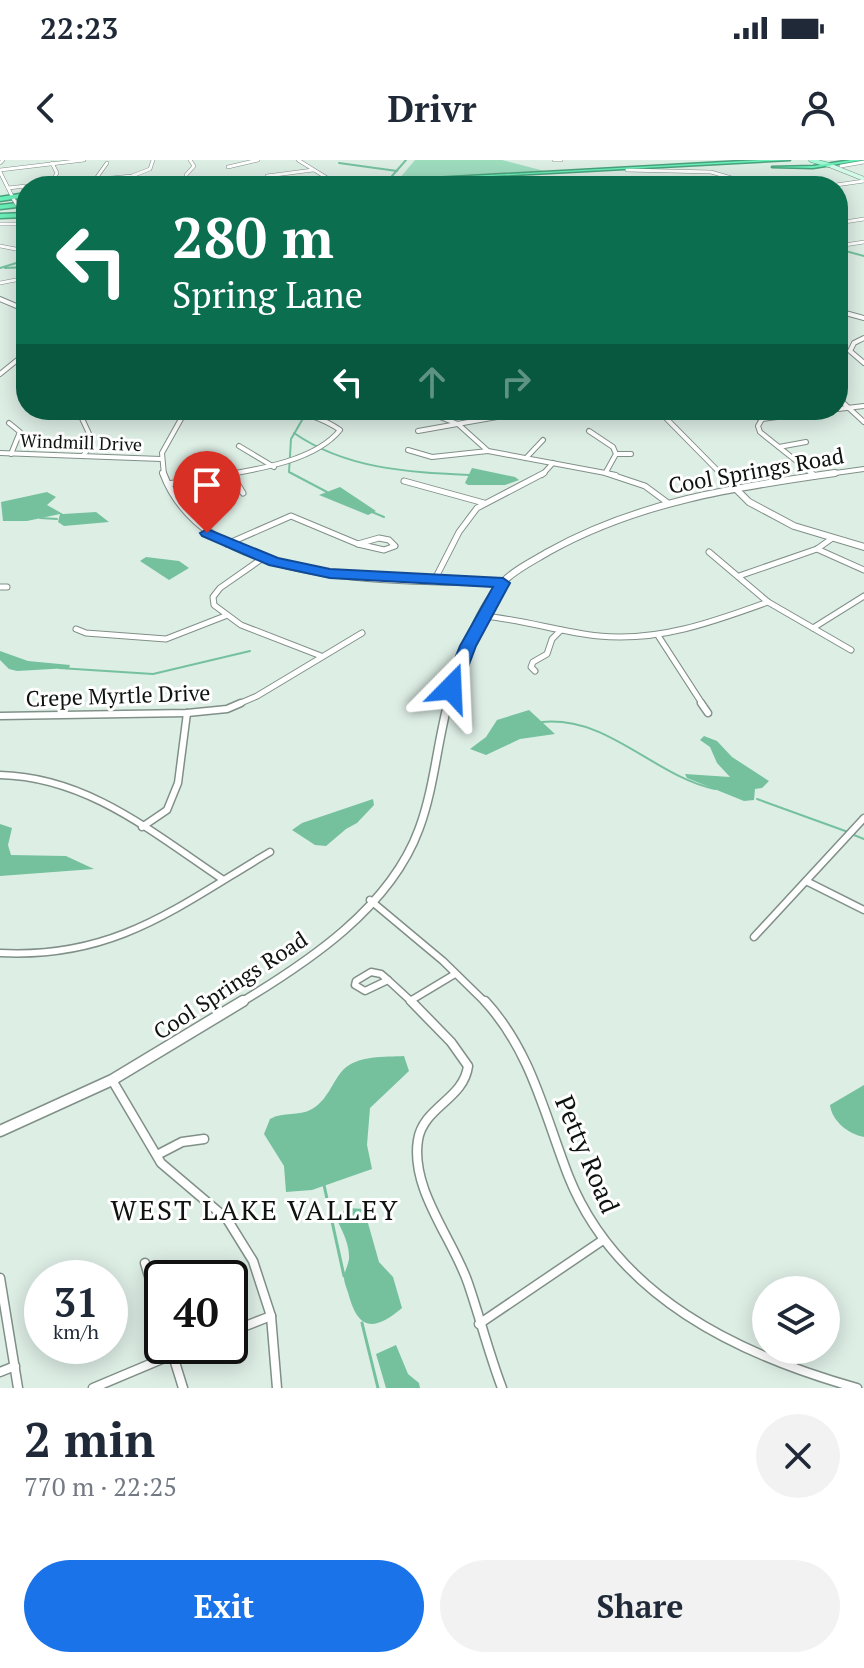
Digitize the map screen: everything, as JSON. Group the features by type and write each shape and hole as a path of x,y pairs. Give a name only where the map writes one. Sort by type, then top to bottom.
{"highway":[{"path":"677,165 719,160"},
{"path":"677,165 756,160"},
{"path":"472,176 788,160"},
{"path":"677,165 791,168 863,161"},
{"path":"0,204 16,197"}],"main road":[{"path":"811,160 864,180"}],"street":[{"path":"16,203 0,171 84,160"},
{"path":"123,176 138,175 150,169 153,160"},
{"path":"186,175 194,166 190,160"},
{"path":"228,167 258,160"},
{"path":"298,160 326,176"},
{"path":"554,160 561,160"},
{"path":"841,166 863,161"},
{"path":"98,176 107,163"},
{"path":"627,170 705,169 736,176"},
{"path":"267,176 313,170"},
{"path":"8,188 16,187"},
{"path":"864,338 854,343 850,351 864,363"},
{"path":"0,374 15,361"},
{"path":"849,408 864,406"},
{"path":"849,408 864,422"},
{"path":"83,420 93,442 83,456"},
{"path":"180,420 161,459 168,484 181,508 194,523 227,544 263,558 330,574 503,583"},
{"path":"168,484 274,467 332,440 340,430 334,424 321,420"},
{"path":"448,420 458,424 488,451"},
{"path":"418,431 480,420"},
{"path":"667,420 732,488 770,514 831,539 864,547"},
{"path":"762,420 758,429 815,476"},
{"path":"9,423 20,432 11,454"},
{"path":"589,431 613,447 616,454"},
{"path":"526,458 543,440"},
{"path":"779,447 806,442"},
{"path":"239,446 274,467"},
{"path":"408,450 432,457 488,451 606,472 645,486 668,503"},
{"name":"Windmill Drive","path":"0,453 161,459"},
{"path":"616,454 631,454"},
{"path":"606,472 616,454"},
{"path":"435,579 474,512 484,503 539,478 553,463"},
{"name":"Cool Springs Road","path":"0,1131 112,1080 314,955 394,874 415,840 427,803 455,675 482,616 503,583 568,540 668,503 732,488 864,469"},
{"path":"232,475 243,493"},
{"path":"404,481 484,503"},
{"path":"227,544 291,516 358,544 375,550 395,546 389,540 379,538 358,544"},
{"path":"739,576 817,549 831,539"},
{"path":"817,549 864,570"},
{"path":"709,552 768,602 851,650"},
{"path":"263,558 216,593 214,605 225,616 250,629 321,656"},
{"path":"813,628 864,596"},
{"path":"482,616 513,618 597,635 659,637 703,627 768,602"},
{"path":"76,629 86,633 159,640 176,637 225,616"},
{"path":"535,671 531,667 533,662 547,654 547,646 557,631 565,629"},
{"name":"Crepe Myrtle Drive","path":"0,716 187,713 227,709 362,633"},
{"path":"659,637 708,713"},
{"path":"142,827 167,810 178,783 187,713"},
{"path":"0,775 35,776 88,792 222,879"},
{"path":"754,937 864,818"},
{"path":"0,953 17,955 88,946 155,922 270,852"},
{"path":"806,881 864,910"},
{"name":"Petty Road","path":"370,900 455,974 492,1010 516,1042 577,1196 603,1240 646,1285 704,1324 762,1355 857,1388"},
{"path":"410,1001 455,974"},
{"path":"389,980 468,1066 460,1089 427,1117 417,1140 418,1158 427,1189 460,1261 502,1388"},
{"path":"112,1080 169,1172 227,1219 253,1261 271,1316 277,1388"},
{"path":"157,1155 182,1142 204,1139"},
{"path":"479,1324 603,1240"},
{"path":"0,1278 18,1388"},
{"path":"248,1325 271,1316"},
{"path":"93,1388 144,1363"},
{"path":"176,1364 183,1388"},
{"path":"0,1372 15,1366"}],"shaded area":[{"path":"415,160 502,160 548,172 463,176 402,176"},
{"path":"472,468 519,480 505,485 468,485 465,483"},
{"path":"340,487 376,511 368,515 319,495"},
{"path":"47,492 56,497 47,505 63,514 96,512 109,522 64,526 58,522 60,514 27,521 3,521 1,502"},
{"path":"146,557 179,561 189,568 169,580 140,561"},
{"path":"0,651 28,661 70,665 69,668 17,671 9,669 0,660"},
{"path":"529,710 555,734 520,739 486,755 470,749 486,737 497,720"},
{"path":"704,736 717,741 732,757 769,781 762,788 755,789 754,800 744,801 687,778 685,774 730,777 717,763 710,747 700,740"},
{"path":"373,799 374,805 357,823 326,846 315,845 292,830 302,823"},
{"path":"0,824 12,828 8,845 11,855 66,856 94,869 0,876"},
{"path":"404,1056 409,1071 370,1108 367,1145 372,1169 312,1190 286,1192 284,1166 264,1134 270,1119 312,1109 322,1101 349,1065 372,1058"},
{"path":"864,1085 864,1137 842,1126 830,1105"},
{"path":"347,1208 364,1209 379,1262 393,1277 402,1308 376,1323 370,1324 358,1316 345,1282 349,1254 336,1218"},
{"path":"396,1345 408,1374 419,1383 420,1388 386,1388 376,1354"}],"waterway":[{"path":"396,171 406,160"},
{"path":"339,163 396,171"},
{"path":"392,176 396,171"},
{"path":"848,252 864,256"},
{"path":"0,268 16,263"},
{"path":"5,268 16,267"},
{"path":"294,433 302,420"},
{"path":"294,433 314,445 356,461 400,470 469,475"},
{"path":"294,433 291,439 289,472 327,492"},
{"path":"372,512 384,517"},
{"path":"40,518 57,519"},
{"path":"59,668 153,674 250,651"},
{"path":"542,722 588,728 671,772 715,789"},
{"path":"757,799 848,832"},
{"path":"854,835 864,839"},
{"path":"324,1185 344,1276"},
{"path":"362,1323 378,1388"}],"district":[{"name":"WEST LAKE VALLEY","path":"255,1209"}],"route":[{"path":"207,533 227,544 300,569 330,574 503,583 482,616 451,688"}]}
